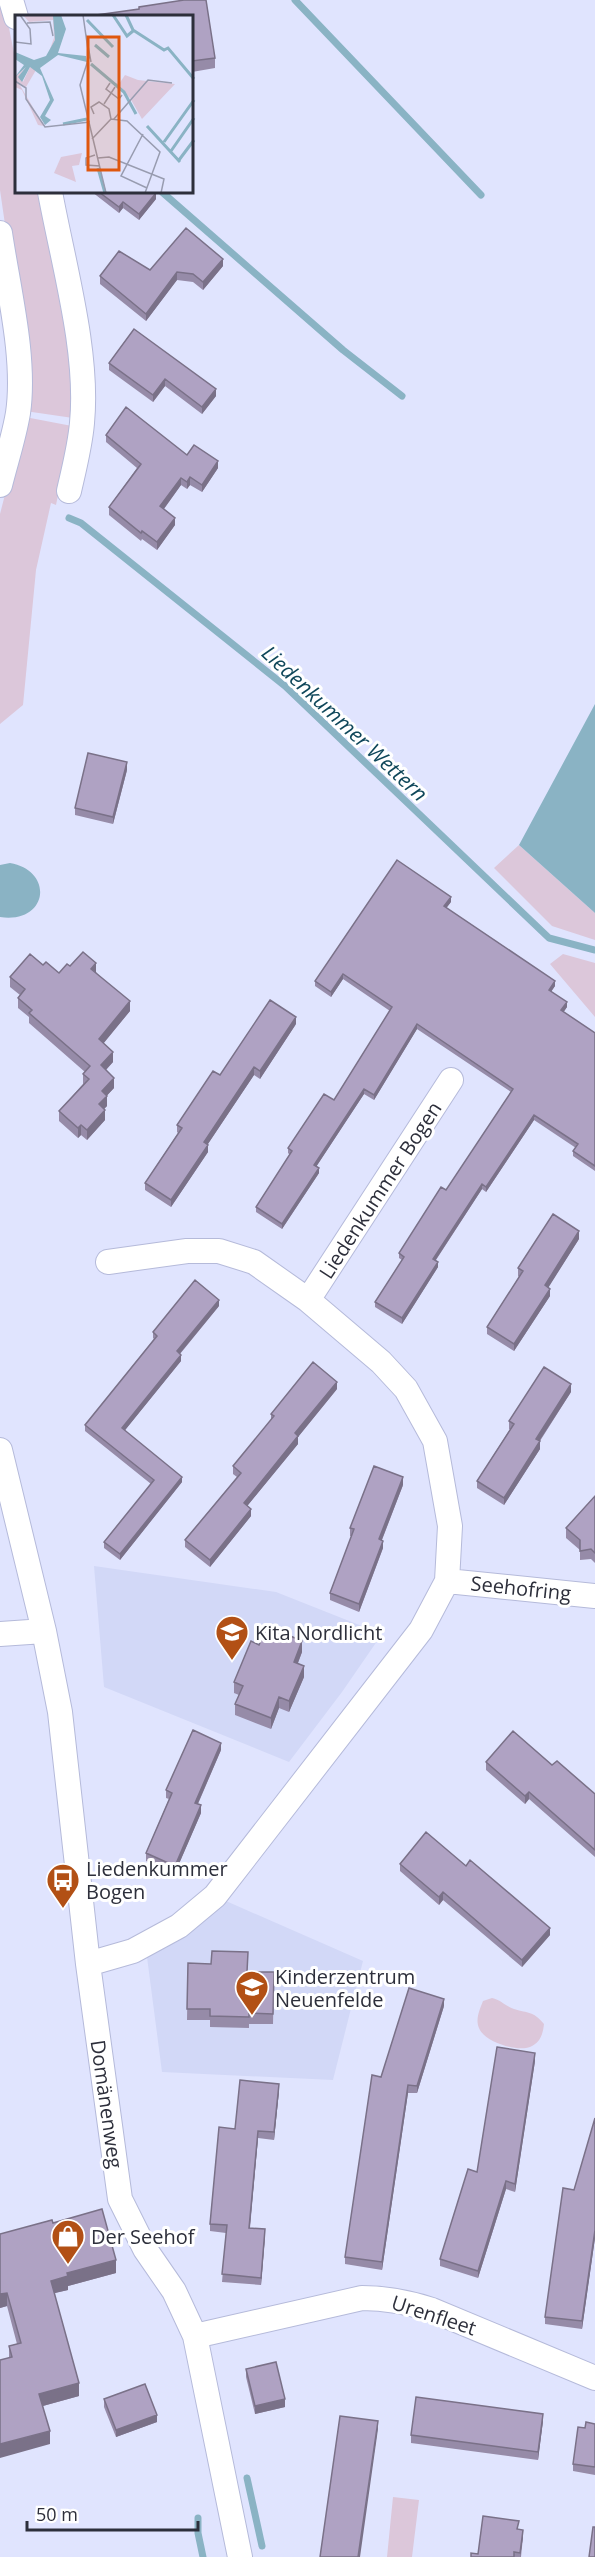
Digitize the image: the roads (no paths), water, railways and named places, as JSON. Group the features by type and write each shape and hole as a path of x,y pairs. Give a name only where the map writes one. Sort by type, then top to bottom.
{"street":[{"path":"11,0 15,15"},
{"path":"50,194 76,325 82,376 82,423 69,491"},
{"path":"0,233 18,355 20,386 18,413 0,485"},
{"name":"Liedenkummer Bogen","path":"308,1300 452,1080"},
{"name":"Liedenkummer Bogen","path":"88,1964 133,1951 179,1926 215,1896 421,1630 447,1581 450,1526 435,1441 406,1389 381,1362 308,1300 254,1262 219,1251 187,1251 108,1262"},
{"name":"Domänenweg","path":"0,1450 44,1631 60,1712 88,1964 120,2199 145,2249 174,2291 195,2336 240,2557"},
{"name":"Seehofring","path":"447,1581 595,1596"},
{"path":"0,1634 44,1631"},
{"name":"Urenfleet","path":"195,2336 363,2298 385,2298 432,2310 595,2378"}],"waterway":[{"path":"295,0 481,195"},
{"path":"164,194 343,350 402,396"},
{"name":"Liedenkummer Wettern","path":"69,518 81,523 285,686 549,938 595,950"},
{"path":"247,2478 262,2546"},
{"path":"198,2518 198,2533 203,2557"}],"place":[{"name":"Kita Nordlicht","path":"232,1661"},
{"name":"Liedenkummer Bogen","path":"63,1909"},
{"name":"Kinderzentrum Neuenfelde","path":"252,2016"},
{"name":"Der Seehof","path":"68,2265"}]}
